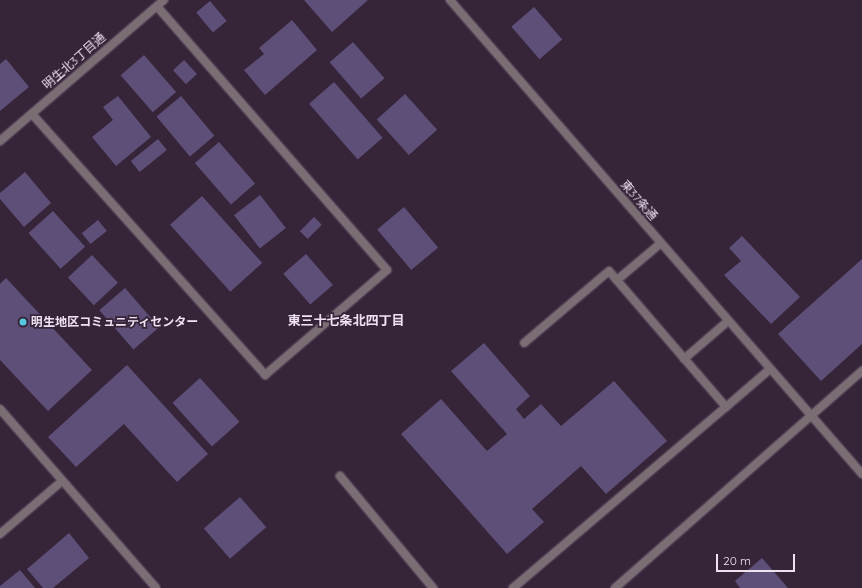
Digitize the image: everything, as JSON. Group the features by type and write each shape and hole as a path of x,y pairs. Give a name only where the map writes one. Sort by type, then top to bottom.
{"street":[{"name":"明生北3丁目通","path":"0,141 164,0"},
{"name":"東37条通","path":"450,0 862,474"},
{"path":"32,114 265,375 387,270 157,6"},
{"path":"617,280 661,243"},
{"path":"524,343 609,271 726,407"},
{"path":"684,359 728,321"},
{"path":"513,588 770,369"},
{"path":"615,588 862,371"},
{"path":"0,409 156,588"},
{"path":"340,476 433,588"},
{"path":"0,534 62,481"}],"building":[{"path":"304,0 368,0 332,32"},
{"path":"210,1 227,21 213,32 196,13"},
{"path":"534,7 562,39 540,59 511,27"},
{"path":"292,20 317,50 265,95 244,70 264,54 259,48"},
{"path":"353,42 384,78 361,99 330,62"},
{"path":"144,55 176,92 153,112 121,75"},
{"path":"6,59 29,87 0,111 0,64"},
{"path":"184,60 197,74 186,84 173,70"},
{"path":"334,82 383,138 358,159 309,104"},
{"path":"405,94 437,130 409,155 377,119"},
{"path":"118,96 151,137 116,166 92,137 113,120 103,107"},
{"path":"181,96 214,136 190,156 156,117"},
{"path":"158,139 167,150 140,172 131,161"},
{"path":"219,142 255,184 231,205 195,163"},
{"path":"25,172 51,203 24,227 0,199 0,193"},
{"path":"260,195 286,228 260,248 234,215"},
{"path":"202,196 262,263 230,292 170,225"},
{"path":"404,207 438,248 411,270 377,229"},
{"path":"53,211 85,247 61,269 28,233"},
{"path":"314,217 322,225 308,239 300,231"},
{"path":"98,220 107,231 90,244 82,233"},
{"path":"742,236 800,297 771,324 724,275 741,261 729,248"},
{"path":"306,254 333,285 310,305 283,274"},
{"path":"92,255 118,283 94,305 68,278"},
{"path":"862,259 862,344 821,381 778,334"},
{"name":"明生地区コミュニティセンター","path":"6,278 92,370 48,411 0,360 0,284"},
{"path":"125,288 159,327 133,350 99,310"},
{"path":"484,343 530,396 516,409 524,419 541,404 561,426 614,381 667,441 606,494 581,466 532,509 544,522 507,554 401,434 441,399 487,451 507,434 451,371"},
{"path":"127,365 208,454 177,482 124,424 76,467 48,437"},
{"path":"200,378 239,422 212,447 173,403"},
{"path":"240,497 266,527 230,559 204,528"},
{"path":"69,533 89,558 53,588 43,588 27,569"},
{"path":"762,558 788,588 740,588 735,581"},
{"path":"20,570 35,588 0,588 0,586"}],"place":[{"name":"明生地区コミュニティセンター","path":"23,322"}],"district":[{"name":"東三十七条北四丁目","path":"346,320"}]}
